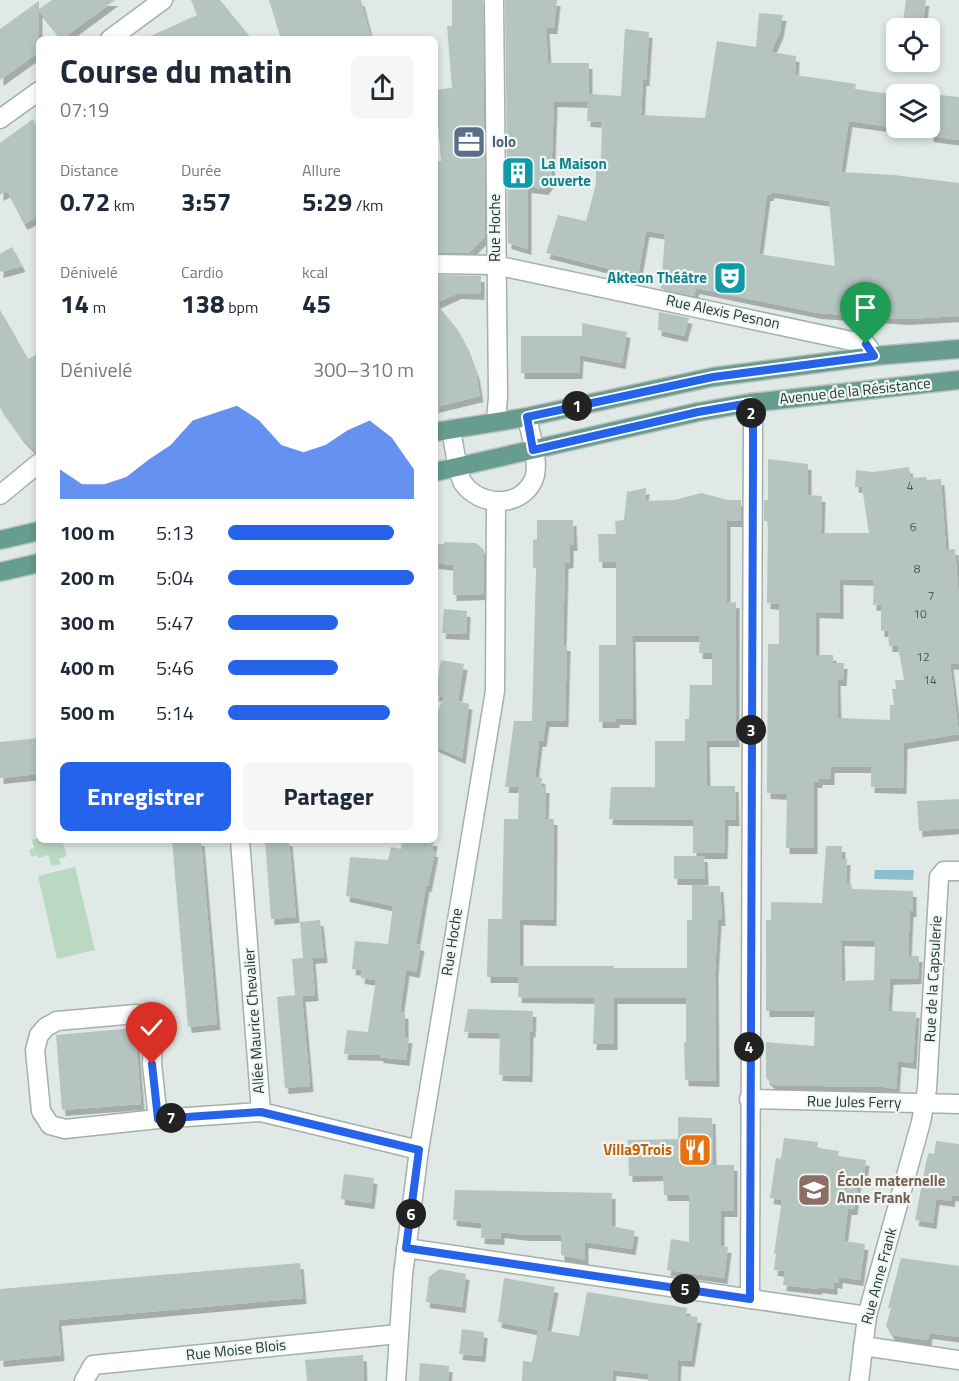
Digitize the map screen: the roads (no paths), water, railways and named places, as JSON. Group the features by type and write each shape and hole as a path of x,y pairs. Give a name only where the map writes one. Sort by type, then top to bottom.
{"main road":[{"name":"Avenue de la Résistance","path":"443,431 527,417 713,377 870,350 959,349"},
{"name":"Avenue de la Résistance","path":"438,471 698,412 750,403 959,380"},
{"path":"0,540 36,532"},
{"path":"0,572 36,564"}],"street":[{"path":"114,36 163,0"},
{"name":"Rue Hoche","path":"494,0 498,397 496,421"},
{"path":"0,119 36,93"},
{"name":"Rue Alexis Pesnon","path":"438,264 495,265 870,350"},
{"path":"750,403 753,423 750,1299"},
{"path":"443,431 459,467 461,482 478,498 496,502 523,493 533,481 536,466 527,417"},
{"path":"0,495 36,465"},
{"name":"Rue Hoche","path":"396,1381 406,1248 419,1150 495,691 496,502"},
{"name":"Allée Maurice Chevalier","path":"240,843 261,1112 419,1150"},
{"name":"Rue de la Capsulerie","path":"925,1104 939,877 944,871 959,871"},
{"path":"158,1119 152,1064 153,1033 147,1023 136,1014 57,1021 46,1027 39,1035 34,1050 40,1111 50,1125 65,1129 158,1119 261,1112"},
{"name":"Rue Jules Ferry","path":"749,1099 959,1104"},
{"name":"Rue Anne Frank","path":"858,1381 867,1316 925,1104"},
{"path":"406,1248 867,1316"},
{"name":"Rue Moise Blois","path":"84,1381 93,1365 398,1334"},
{"path":"863,1346 959,1360"}],"water":[{"path":"875,870 914,870 913,880 874,879"}],"place":[{"name":"lolo","path":"469,142"},
{"name":"La Maison ouverte","path":"518,173"},
{"name":"Akteon Théâtre","path":"730,278"},
{"name":"Villa9Trois","path":"695,1150"},
{"name":"École maternelle Anne Frank","path":"814,1190"}]}
